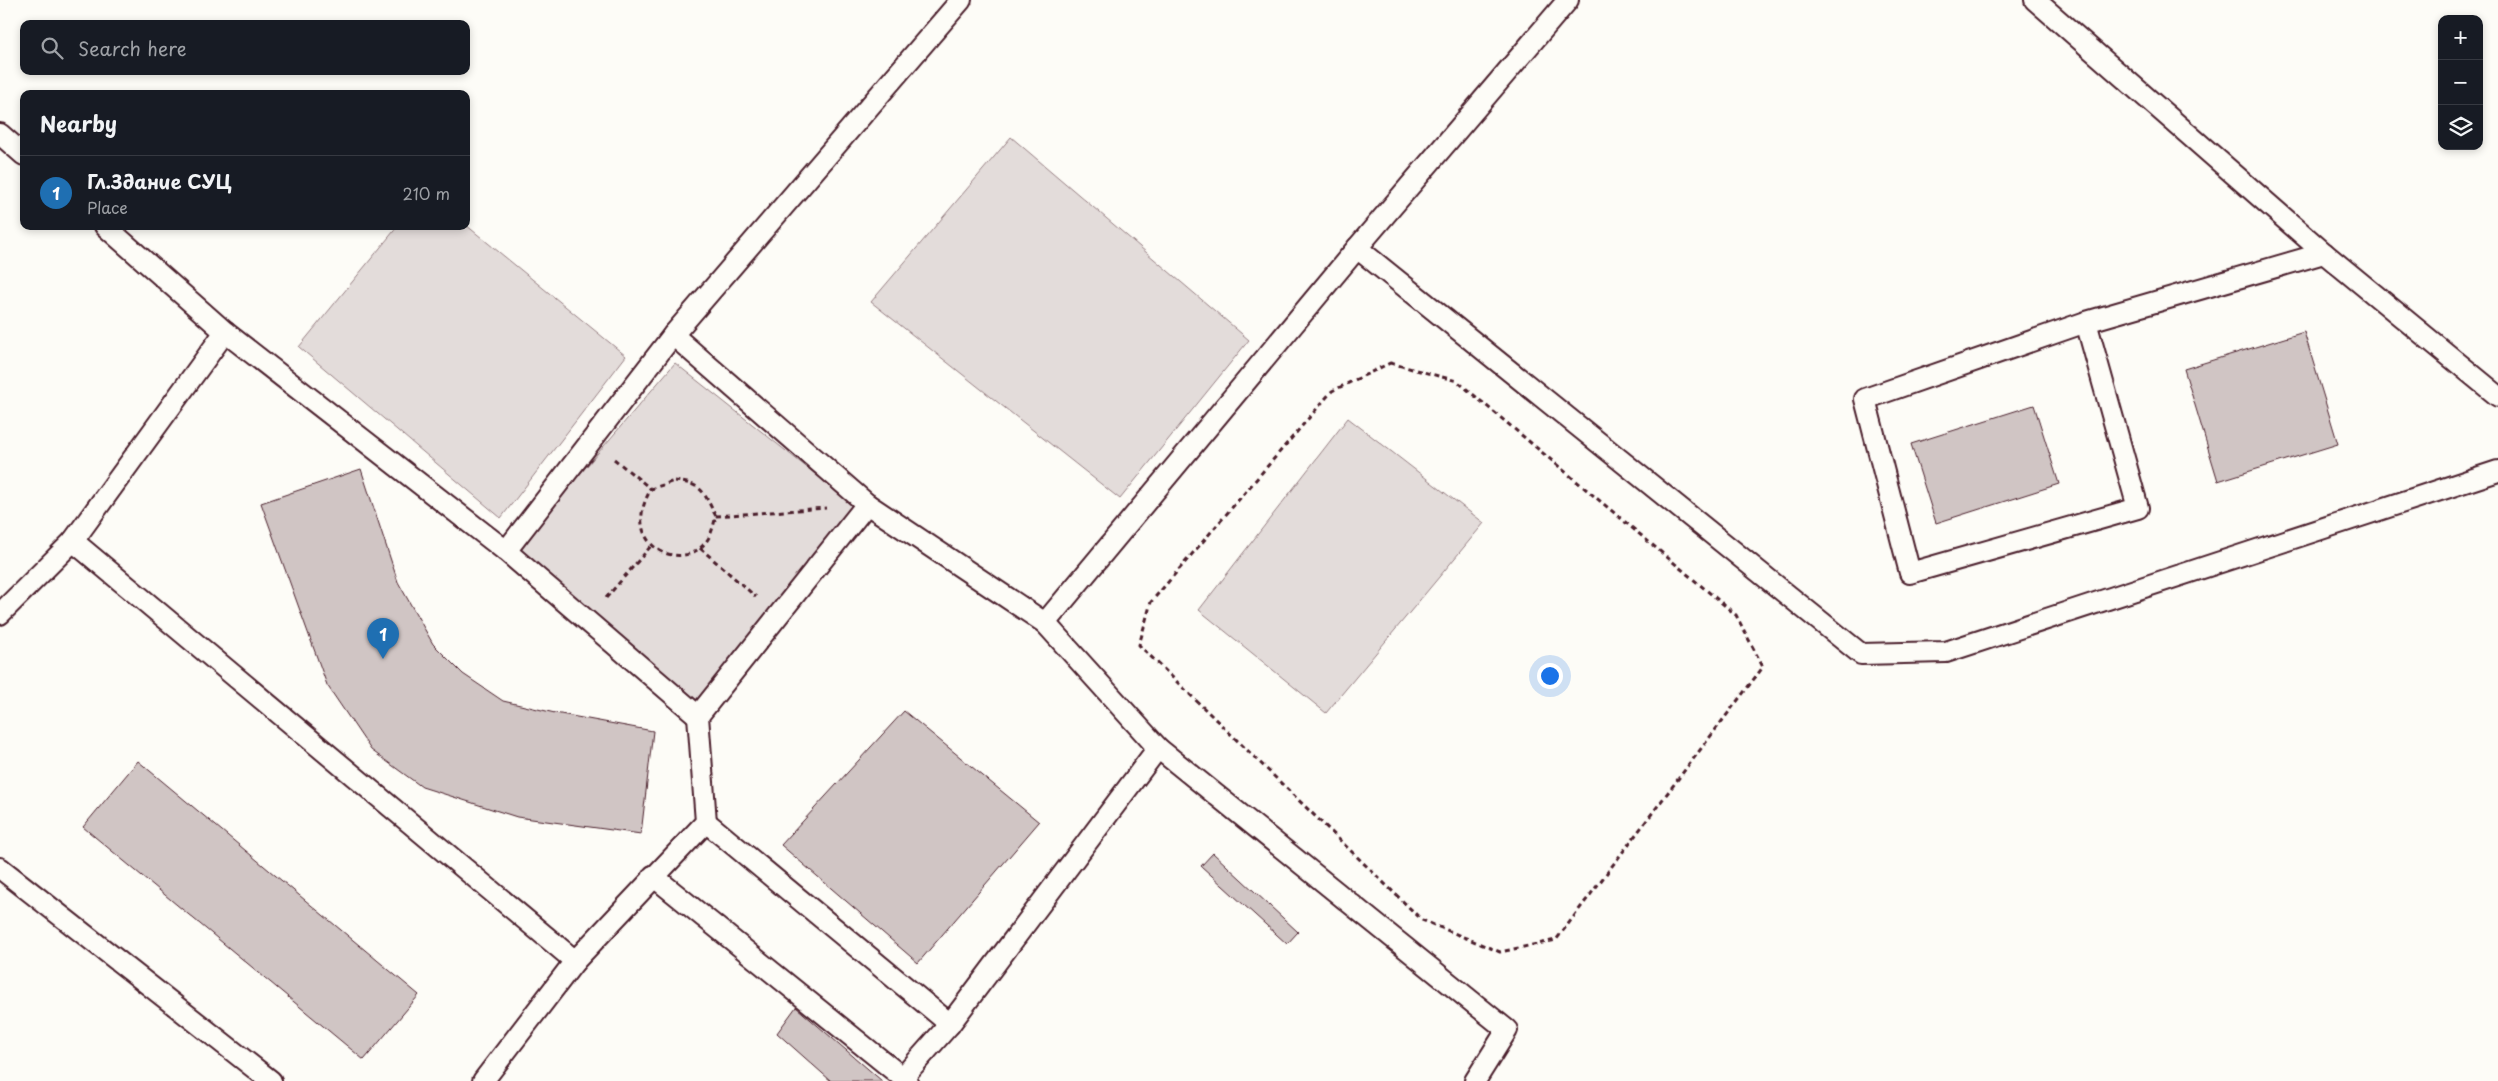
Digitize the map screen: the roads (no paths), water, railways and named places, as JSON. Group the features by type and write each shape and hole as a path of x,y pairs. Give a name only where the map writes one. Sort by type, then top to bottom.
{"lane":[{"path":"506,551 673,335 962,0"},
{"path":"1045,623 1357,248 1568,0"},
{"path":"2035,0 2324,253 2498,396"},
{"path":"0,134 20,152"},
{"path":"110,230 225,332 506,551 698,716"},
{"path":"1357,248 1861,654 1946,652 2498,471"},
{"path":"2086,322 2138,508 1910,573 1865,399 2086,322 2324,253"},
{"path":"0,614 72,541 225,332"},
{"path":"673,335 867,504 1045,623 1158,748 1506,1030 1475,1081"},
{"path":"867,504 698,716 706,822 950,1024"},
{"path":"72,541 575,961"},
{"path":"653,876 905,1079 950,1024 1158,748"},
{"path":"483,1081 575,961 653,876 706,822"},
{"path":"0,868 271,1081"}],"place":[{"name":"Гл.Здание СУЦ","path":"383,659"}]}
